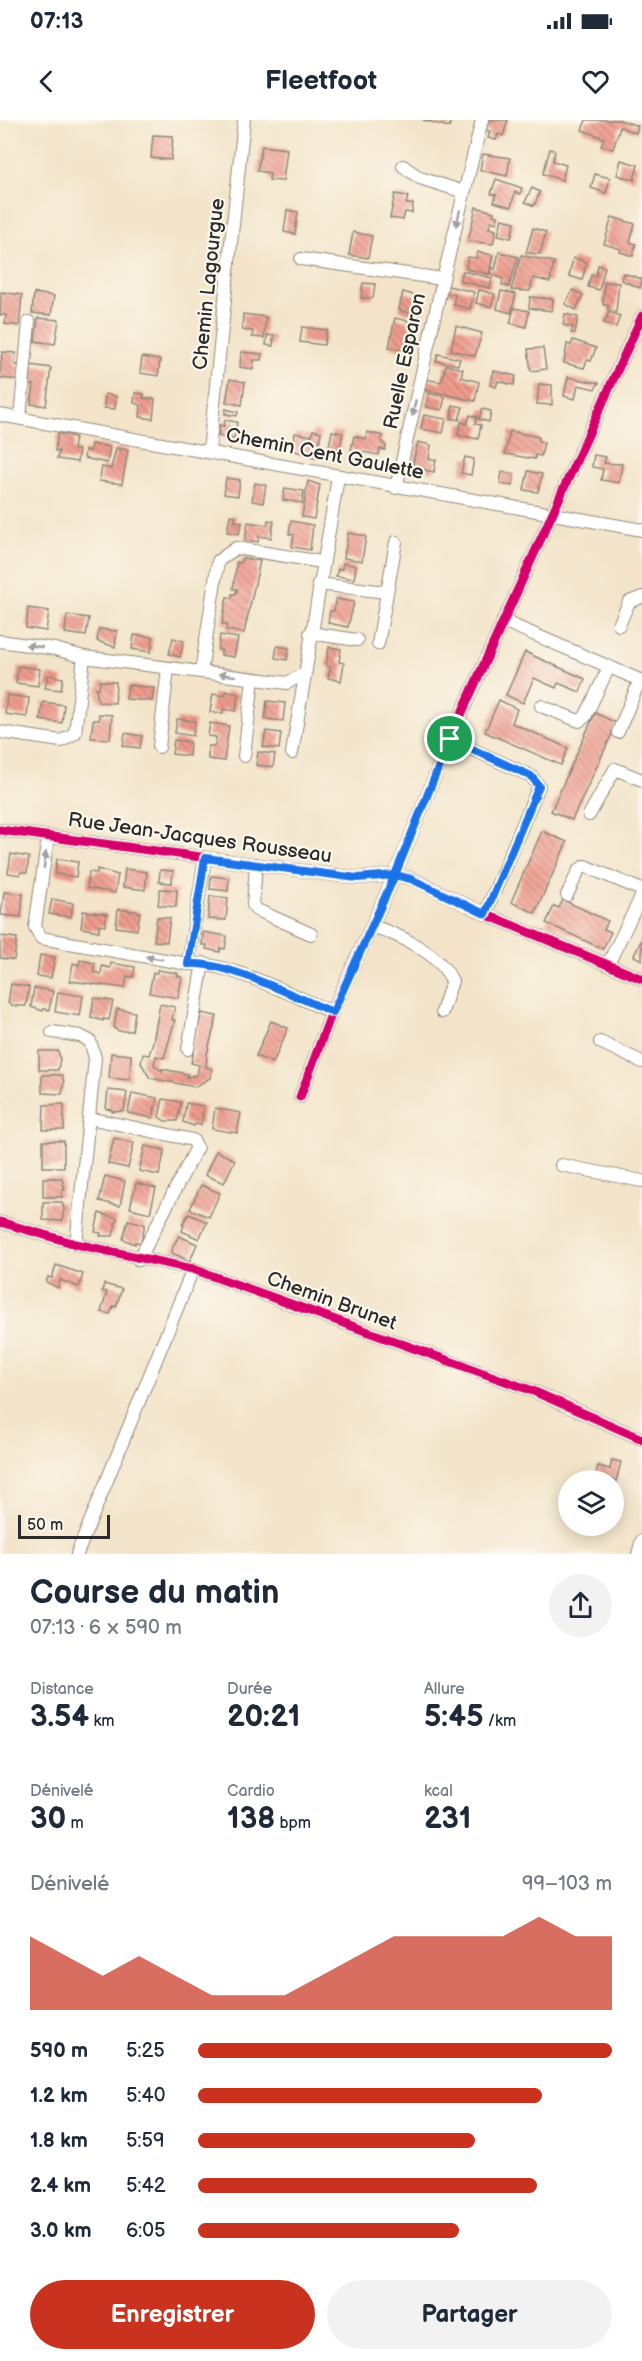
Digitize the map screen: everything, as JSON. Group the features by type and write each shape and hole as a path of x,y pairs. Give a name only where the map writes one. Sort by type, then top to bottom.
{"street":[{"name":"Chemin Lagourgue","path":"209,452 244,120"},
{"name":"Ruelle Esparon","path":"396,488 442,279 482,120"},
{"path":"403,166 420,178 464,192"},
{"name":"Ruelle Esparon","path":"302,259 442,279"},
{"path":"300,1097 333,1012 395,875 450,739 550,514 642,316"},
{"path":"20,418 29,322"},
{"name":"Chemin Cent Gaulette","path":"0,415 396,488 642,530"},
{"path":"292,753 318,584 338,477"},
{"path":"378,644 396,542"},
{"path":"201,672 218,561 236,548 322,562"},
{"path":"318,584 386,592"},
{"path":"619,625 629,602 642,597"},
{"path":"503,621 641,681 618,732"},
{"path":"310,633 357,640"},
{"path":"0,641 55,649 84,657 287,683 303,674"},
{"path":"0,732 61,741 75,733 84,657"},
{"path":"541,706 579,720 585,717 609,667"},
{"path":"159,747 168,668"},
{"path":"244,756 254,679"},
{"path":"450,739 531,776 539,786 485,914"},
{"path":"589,815 615,769 642,780"},
{"name":"Rue Jean-Jacques Rousseau","path":"0,830 357,878 395,875"},
{"path":"48,837 35,927 41,938 188,964 203,963 333,1012"},
{"path":"188,964 205,858"},
{"path":"256,864 253,905 257,910 311,934"},
{"path":"567,895 579,870 585,866 642,890"},
{"path":"395,875 411,879 485,914 642,979"},
{"path":"608,964 642,895"},
{"path":"372,926 404,940 447,970 452,981 451,991 442,1012"},
{"path":"188,1049 203,963"},
{"path":"52,1032 80,1036 90,1041 94,1048 95,1059 76,1244"},
{"path":"600,1042 642,1062"},
{"path":"89,1118 193,1140 197,1147 139,1260"},
{"path":"561,1165 642,1181"},
{"name":"Chemin Brunet","path":"0,1222 139,1260 193,1269 533,1391 642,1439"},
{"path":"77,1554 193,1269"},
{"path":"638,1554 642,1540"}],"building":[{"path":"423,120 451,120 449,127"},
{"path":"489,120 508,120 503,136 498,134 496,140 488,138 490,131 485,130"},
{"path":"586,120 620,120 638,126 636,133 620,127 613,149 601,146 604,138 582,130"},
{"path":"153,135 173,136 171,160 151,158"},
{"path":"262,146 287,149 283,181 269,180 270,173 257,171"},
{"path":"550,149 555,151 553,161 566,165 562,180 543,174"},
{"path":"483,154 510,158 507,176 480,170"},
{"path":"621,160 638,165 634,180 617,175"},
{"path":"595,174 610,178 606,193 591,188"},
{"path":"496,179 522,188 520,194 515,192 511,207 494,202 496,195 491,194"},
{"path":"532,188 540,192 534,206 525,202"},
{"path":"395,194 408,196 406,204 413,204 412,213 405,212 403,220 390,218"},
{"path":"476,207 494,212 493,215 498,216 497,223 491,221 489,228 496,230 493,244 468,241"},
{"path":"287,210 298,212 295,234 284,232"},
{"path":"612,217 635,224 630,242 636,244 633,256 620,252 621,249 604,244"},
{"path":"502,219 515,222 511,238 498,235"},
{"path":"533,228 546,232 540,254 526,253"},
{"path":"353,232 372,236 368,258 349,255"},
{"path":"478,252 493,255 489,274 466,269 468,257 476,258"},
{"path":"499,252 518,257 509,287 502,285 503,279 490,273 492,268 495,269"},
{"path":"521,255 554,262 550,282 533,278 530,291 511,290"},
{"path":"573,258 587,262 582,280 569,276"},
{"path":"598,265 605,267 599,290 588,287 591,275 596,276"},
{"path":"463,271 492,278 490,288 460,281"},
{"path":"623,273 642,279 640,288 621,280"},
{"path":"604,282 619,283 616,312 608,311 608,305 603,305"},
{"path":"363,283 375,284 373,298 361,298"},
{"path":"444,285 474,292 470,309 453,304 455,295 442,292"},
{"path":"479,290 495,294 491,307 476,303"},
{"path":"573,290 583,295 576,310 565,304"},
{"path":"501,291 516,294 511,313 497,309"},
{"path":"1,292 22,295 19,326 5,324 6,315 0,315"},
{"path":"403,292 417,296 415,303 422,305 419,316 399,310"},
{"path":"34,293 54,296 51,315 32,313"},
{"path":"530,297 553,299 552,311 529,308"},
{"path":"514,308 529,311 526,327 510,323"},
{"path":"609,312 620,316 616,327 604,323"},
{"path":"243,314 266,317 264,338 252,337 253,331 242,330"},
{"path":"565,314 578,317 575,333 571,333 573,327 563,325"},
{"path":"38,318 59,320 55,344 35,341"},
{"path":"395,318 412,322 410,334 414,335 411,346 407,345 406,351 389,347"},
{"path":"456,326 482,333 475,356 451,350"},
{"path":"302,327 327,330 324,345 300,342"},
{"path":"267,335 274,336 273,346 266,345"},
{"path":"573,340 596,348 591,361 587,360 584,368 564,363 567,344 571,345"},
{"path":"543,348 546,369 531,371 528,349"},
{"path":"2,352 16,353 15,365 20,365 19,380 0,378"},
{"path":"241,352 262,354 261,360 254,360 253,369 240,367"},
{"path":"438,354 460,359 458,365 436,361"},
{"path":"142,357 160,360 158,376 140,373"},
{"path":"30,365 51,368 46,406 31,404 34,385 27,385"},
{"path":"446,365 463,369 461,377 479,382 475,401 422,389 424,379 441,382"},
{"path":"494,371 516,376 514,385 498,381 496,387 490,385"},
{"path":"568,377 599,383 595,389 578,385 575,399 564,396"},
{"path":"230,379 245,382 242,405 226,402"},
{"path":"539,384 552,385 552,405 537,404"},
{"path":"135,393 144,394 143,398 155,399 153,419 140,417 141,405 134,403"},
{"path":"429,393 445,397 442,410 426,407"},
{"path":"105,394 116,396 115,409 104,408"},
{"path":"453,405 463,407 459,420 451,418"},
{"path":"226,409 238,412 237,416 225,414"},
{"path":"482,409 491,411 489,422 479,419"},
{"path":"424,415 446,419 443,433 421,429"},
{"path":"470,415 477,417 475,424 481,425 478,439 458,435 461,422 467,424"},
{"path":"225,420 237,422 234,439 218,436 220,425 224,426"},
{"path":"313,430 321,432 317,458 292,450 295,433 312,436"},
{"path":"332,431 343,433 339,453 328,451"},
{"path":"510,431 539,437 539,441 544,443 541,456 535,455 535,459 505,454"},
{"path":"367,432 383,436 381,441 386,446 385,450 380,449 379,455 351,450 354,436 366,439"},
{"path":"58,433 75,437 73,449 79,450 77,462 57,459 59,451 55,451"},
{"path":"418,442 431,445 429,459 436,460 434,472 412,467"},
{"path":"91,444 110,447 107,463 84,458 85,450 90,451"},
{"path":"116,448 128,450 122,484 99,481 102,467 111,469"},
{"path":"594,455 606,457 604,463 622,464 619,483 601,480 603,469 592,467"},
{"path":"465,457 474,459 471,475 461,473"},
{"path":"528,471 542,474 538,492 524,490"},
{"path":"502,472 514,474 512,486 500,484"},
{"path":"226,478 240,480 238,496 224,494"},
{"path":"308,481 320,485 314,519 302,517"},
{"path":"255,483 266,485 263,503 252,501"},
{"path":"285,488 304,491 302,503 283,500"},
{"path":"230,515 236,516 235,521 242,522 239,534 227,532"},
{"path":"268,520 274,521 271,538 259,536 258,542 245,540 248,522 267,525"},
{"path":"291,521 313,525 310,550 292,547 294,535 289,534"},
{"path":"348,533 366,536 362,561 344,558"},
{"path":"242,558 260,561 244,633 226,630 227,624 222,624 227,597 232,598 232,594 236,594 237,589 233,589 237,562 241,563"},
{"path":"343,563 356,566 354,579 336,576 338,569 342,569"},
{"path":"336,599 354,602 348,627 328,623 330,611 334,611"},
{"path":"28,608 49,611 46,631 26,628"},
{"path":"67,615 89,618 86,636 65,633"},
{"path":"99,629 117,631 115,647 97,641"},
{"path":"134,635 153,637 151,652 132,649"},
{"path":"220,635 238,638 234,657 221,655 221,650 218,650"},
{"path":"173,638 184,641 180,657 169,654"},
{"path":"277,646 289,648 287,660 275,658"},
{"path":"329,647 341,649 339,662 344,663 341,681 328,678 331,667 326,666"},
{"path":"525,652 585,679 580,692 558,683 556,688 534,678 523,703 506,695"},
{"path":"18,666 40,669 38,686 16,683"},
{"path":"48,675 63,678 61,690 45,688"},
{"path":"100,681 116,682 115,703 98,702 96,688 99,688"},
{"path":"128,685 154,688 152,701 126,699"},
{"path":"226,691 238,694 236,711 223,709 223,714 210,712 213,694 225,696"},
{"path":"7,695 29,698 27,717 5,714"},
{"path":"499,700 517,709 512,723 568,748 561,765 485,732"},
{"path":"267,701 285,703 283,721 265,719"},
{"path":"43,702 64,705 62,723 40,720"},
{"path":"595,713 617,723 572,820 551,811"},
{"path":"99,714 112,715 110,739 91,738 93,720 99,720"},
{"path":"177,719 195,721 193,736 175,733"},
{"path":"210,723 229,726 224,761 208,759 208,746 215,746 216,737 208,736"},
{"path":"266,731 281,733 279,749 263,747"},
{"path":"125,733 142,736 140,748 123,746"},
{"path":"174,740 190,742 189,756 172,754"},
{"path":"258,752 275,754 273,767 256,765"},
{"path":"542,831 567,842 535,913 511,902"},
{"path":"11,854 29,857 27,873 21,872 20,875 8,873"},
{"path":"57,859 78,862 76,877 55,874"},
{"path":"97,869 118,875 115,893 87,888 89,872 97,873"},
{"path":"125,869 147,872 145,890 123,887"},
{"path":"160,870 173,871 172,883 159,882"},
{"path":"211,876 229,878 228,891 210,889"},
{"path":"160,889 177,890 176,907 158,905"},
{"path":"4,892 23,894 21,917 1,915"},
{"path":"210,896 228,898 226,920 208,919"},
{"path":"52,899 73,903 71,917 49,914"},
{"path":"563,900 608,921 604,929 611,932 603,949 546,923 554,906 559,908"},
{"path":"118,909 140,912 137,930 116,927"},
{"path":"83,911 107,914 105,926 99,925 99,931 81,928"},
{"path":"157,917 170,918 167,942 154,941"},
{"path":"203,932 227,936 225,949 221,948 220,952 206,949 207,945 202,945"},
{"path":"0,936 17,938 14,960 0,958"},
{"path":"642,938 642,960 634,956"},
{"path":"40,955 55,957 51,978 37,976"},
{"path":"80,960 95,963 93,972 101,974 102,966 110,968 111,963 135,967 133,977 127,976 125,988 70,981 73,963 79,965"},
{"path":"157,970 178,973 177,976 182,977 178,998 149,993 153,973 157,973"},
{"path":"11,984 29,987 26,1006 14,1006 8,1003"},
{"path":"34,988 53,991 49,1010 43,1009 43,1011 31,1007"},
{"path":"58,992 83,996 80,1016 55,1012"},
{"path":"94,998 113,1001 109,1020 103,1019 103,1021 91,1017"},
{"path":"160,1004 175,1007 172,1020 175,1020 164,1058 156,1056 154,1065 162,1071 162,1069 188,1074 187,1077 197,1075 199,1065 191,1063 194,1051 191,1050 202,1013 217,1016 207,1054 206,1067 212,1069 210,1078 195,1087 150,1078 141,1063 143,1054 149,1055"},
{"path":"117,1009 135,1012 132,1031 119,1031 114,1028"},
{"path":"271,1021 288,1028 273,1063 256,1056"},
{"path":"39,1051 58,1051 60,1058 58,1070 39,1070"},
{"path":"111,1053 131,1055 130,1080 109,1078"},
{"path":"42,1075 62,1075 64,1082 62,1094 42,1093"},
{"path":"108,1090 127,1092 124,1111 112,1112 106,1109"},
{"path":"132,1093 157,1098 153,1118 128,1113"},
{"path":"163,1099 181,1102 177,1121 165,1121 159,1117"},
{"path":"186,1103 204,1106 201,1125 195,1124 194,1126 183,1122"},
{"path":"64,1104 64,1130 43,1130 44,1105"},
{"path":"215,1108 241,1113 237,1133 212,1129"},
{"path":"114,1138 134,1143 128,1168 108,1164"},
{"path":"43,1141 64,1141 64,1167 43,1167"},
{"path":"145,1146 165,1150 159,1175 139,1171"},
{"path":"216,1151 235,1160 224,1183 205,1175"},
{"path":"105,1176 125,1181 120,1206 99,1201"},
{"path":"43,1178 62,1178 65,1190 62,1190 62,1197 43,1197"},
{"path":"136,1183 156,1188 150,1213 130,1208"},
{"path":"201,1185 220,1193 209,1217 190,1209"},
{"path":"43,1202 62,1202 64,1209 62,1221 43,1220"},
{"path":"99,1213 117,1218 113,1236 100,1236 101,1233 95,1232"},
{"path":"189,1214 207,1222 199,1239 182,1231 184,1225 182,1224"},
{"path":"128,1220 145,1224 141,1243 135,1242 135,1244 123,1239"},
{"path":"179,1236 197,1244 190,1261 172,1253"},
{"path":"56,1265 83,1274 79,1287 60,1280 58,1288 46,1282 48,1277 52,1278"},
{"path":"104,1284 122,1289 116,1307 113,1306 110,1314 101,1312 107,1292 102,1291"},
{"path":"612,1460 621,1462 619,1470 597,1470 598,1466 610,1469"}],"cycle path":[{"path":"300,1097 332,1012 395,875 450,739 642,316"},
{"path":"0,830 357,878 395,875 411,878 485,914 642,979"},
{"path":"0,1222 76,1244 193,1269 533,1391 642,1439"}],"route":[{"path":"450,739 395,875 357,878 205,858 188,964 203,963 233,972 333,1012 395,875 411,879 485,914 539,792 539,786 531,776 450,739"}]}
